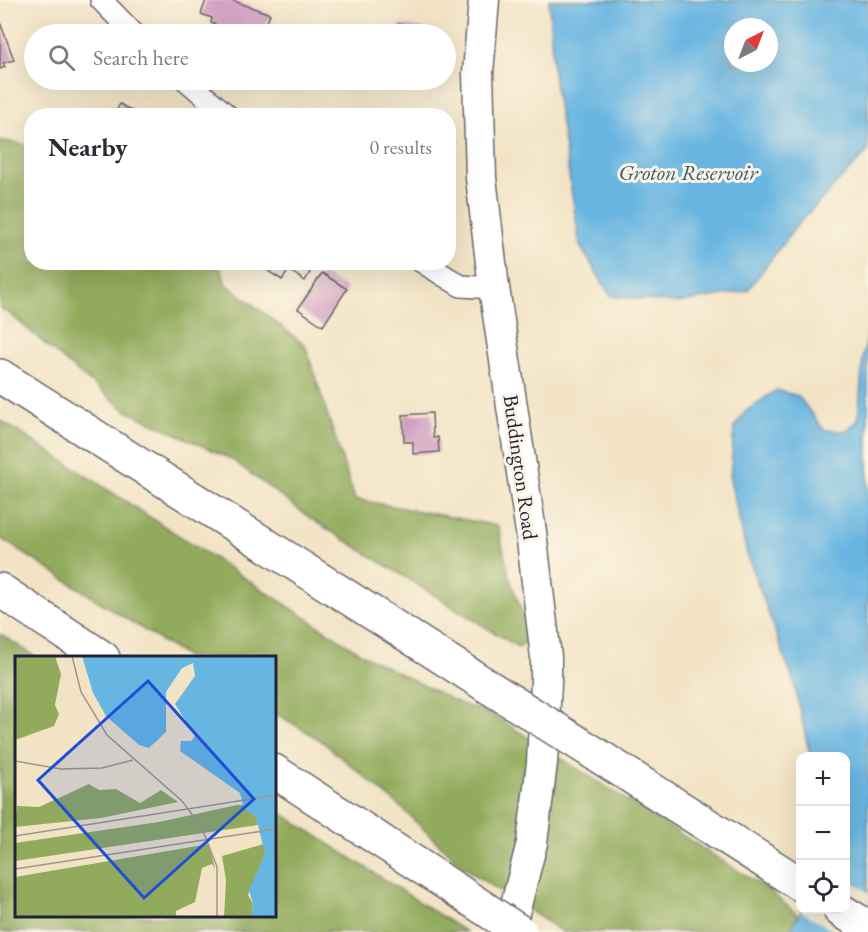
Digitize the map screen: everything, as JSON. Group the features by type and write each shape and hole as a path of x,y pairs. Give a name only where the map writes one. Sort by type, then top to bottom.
{"highway":[{"path":"0,376 790,877"},
{"path":"0,590 100,656"},
{"path":"276,772 520,932"},
{"path":"848,914 868,927"}],"street":[{"path":"101,0 124,24"},
{"name":"Buddington Road","path":"484,0 478,74 481,178 494,288 531,532 546,657 542,763 532,843 509,932"},
{"path":"198,90 219,108"},
{"path":"435,270 461,286 494,288"}],"green space":[{"path":"0,140 24,145 24,270 222,270 225,283 305,345 355,499 498,526 510,579 523,615 526,642 518,647 314,521 231,459 127,411 10,314 0,309"},
{"path":"0,420 365,656 459,703 491,714 767,889 798,915 790,932 562,932 464,868 395,802 319,739 276,714 276,656 184,656 0,538"},
{"path":"0,634 34,656 15,656 15,917 276,917 276,810 466,932 0,932"}],"water":[{"name":"Groton Reservoir","path":"549,0 868,0 868,151 798,224 747,291 677,303 611,296 580,246 553,73"},
{"path":"868,332 868,932 790,932 799,914 850,914 850,752 809,752 794,683 747,554 730,480 734,428 746,411 776,390 798,396 824,430 845,431 858,421 863,358"}],"pier":[{"path":"850,881 868,892 868,932 835,932 806,914 850,914"}],"building":[{"path":"206,0 231,0 270,14 266,24 214,24 211,23 212,18 201,14"},
{"path":"0,22 14,60 3,63 5,67 0,69"},
{"path":"267,270 289,270 282,280"},
{"path":"289,270 311,270 305,281"},
{"path":"322,273 347,289 323,326 298,309"},
{"path":"432,413 433,438 438,437 439,452 413,454 413,442 404,442 403,415"}]}
